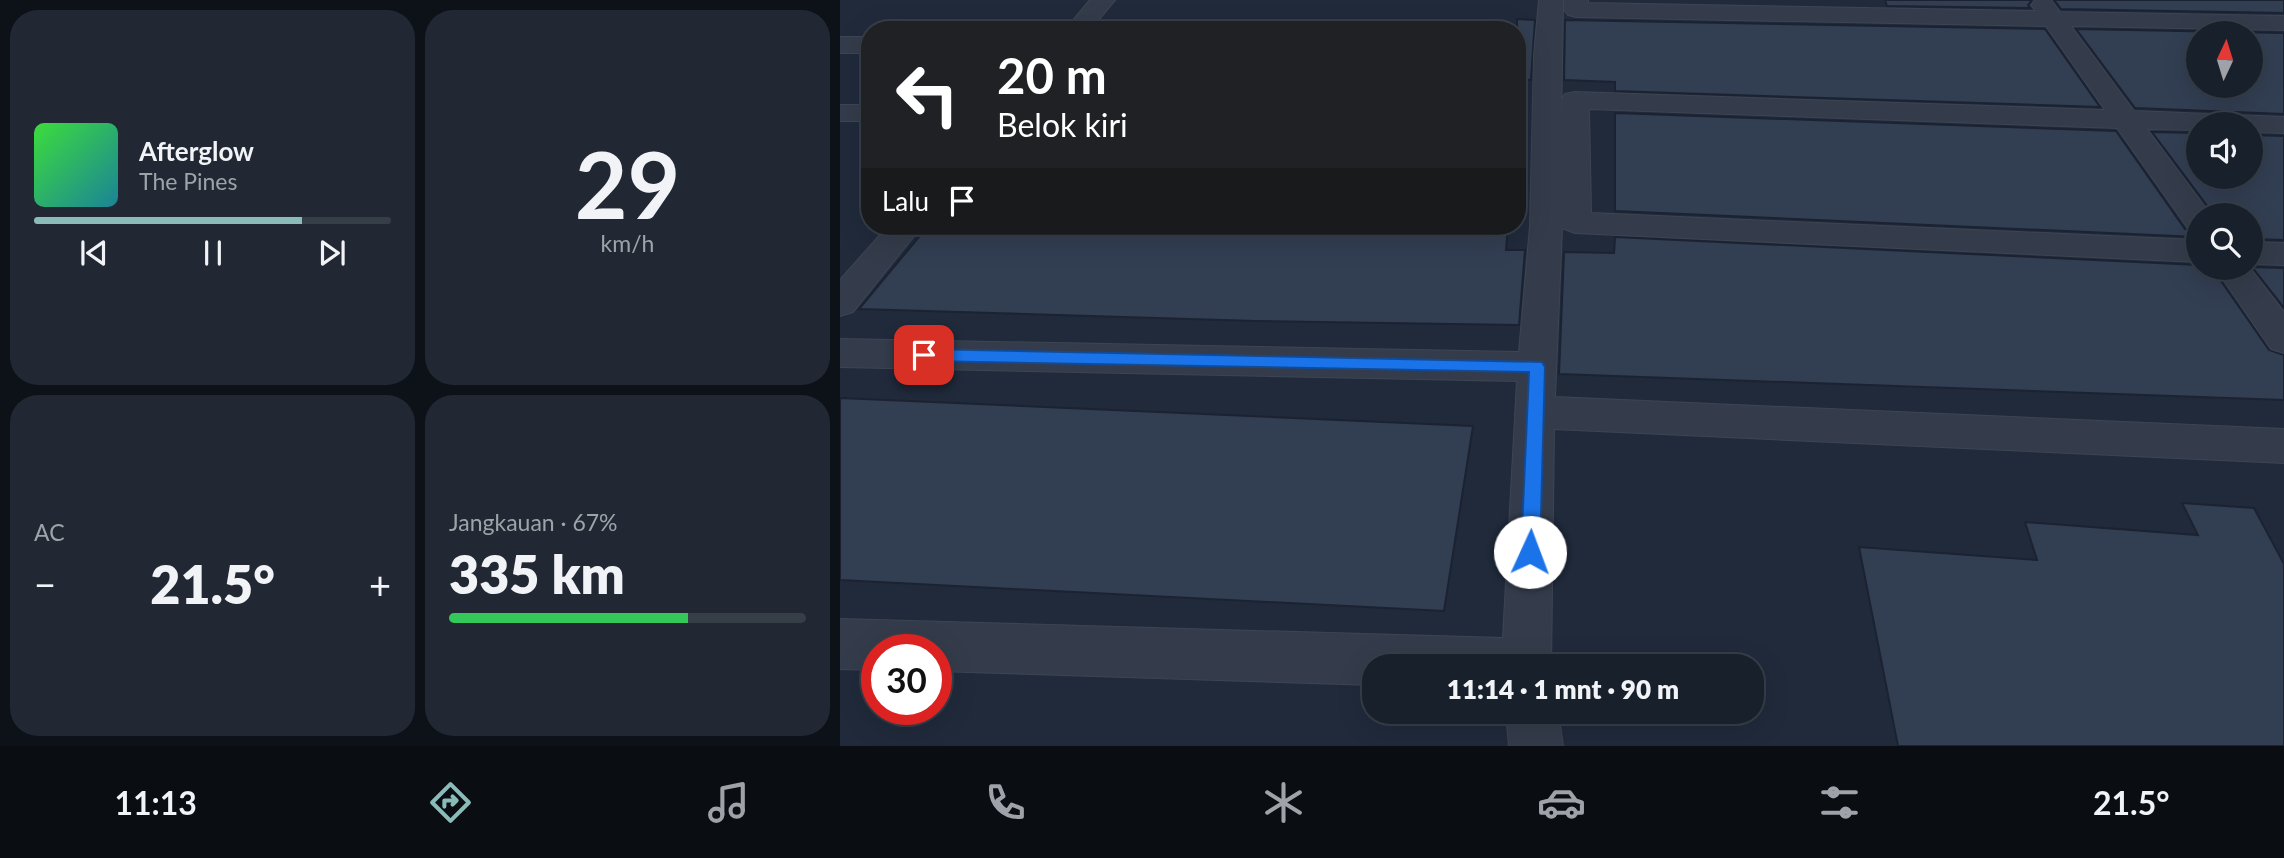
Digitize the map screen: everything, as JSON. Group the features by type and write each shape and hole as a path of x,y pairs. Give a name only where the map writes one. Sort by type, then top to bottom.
{"street":[{"path":"1085,21 1103,0"},
{"path":"1530,654 1537,367 1532,187 1537,55 1551,0"},
{"path":"1576,0 1576,10 2047,9 2284,23"},
{"path":"2047,9 2186,203"},
{"path":"840,45 861,46"},
{"path":"2186,250 1575,223 1574,100 2284,125"},
{"path":"840,113 861,113"},
{"path":"840,303 851,276 896,235"},
{"path":"2263,253 2284,254"},
{"path":"2241,280 2284,339"},
{"path":"840,354 1537,367"},
{"path":"1534,412 2284,446"},
{"path":"840,644 1362,672"},
{"path":"1534,724 1536,746"}],"building":[{"path":"1885,0 2032,0 2028,5 2030,8 1887,6"},
{"path":"2054,0 2284,0 2284,13 2061,9"},
{"path":"1535,20 1531,80 1526,80 1526,21 1517,21"},
{"path":"1565,20 2045,29 2100,107 1615,91 1615,82 1564,80"},
{"path":"2076,29 2186,31 2186,98 2263,98 2263,33 2284,33 2284,114 2135,108"},
{"path":"1615,113 2116,131 2186,229 2186,236 1615,211"},
{"path":"2152,132 2186,133 2186,178"},
{"path":"2263,135 2284,136 2284,240 2263,239 2263,203 2205,203 2195,189 2263,189"},
{"path":"921,235 1507,235 1506,250 1525,250 1519,325 1256,321 859,309"},
{"path":"1615,237 2186,264 2186,280 2220,280 2269,350 2284,355 2284,400 1559,374 1564,252 1614,253"},
{"path":"2263,267 2284,268 2284,308 2262,280"},
{"path":"840,398 1473,426 1444,611 840,580"},
{"path":"2182,503 2254,508 2284,564 2284,746 1898,746 1859,547 2037,560 2025,522 2198,535"}],"route":[{"path":"924,355 1537,367 1530,552"}]}
